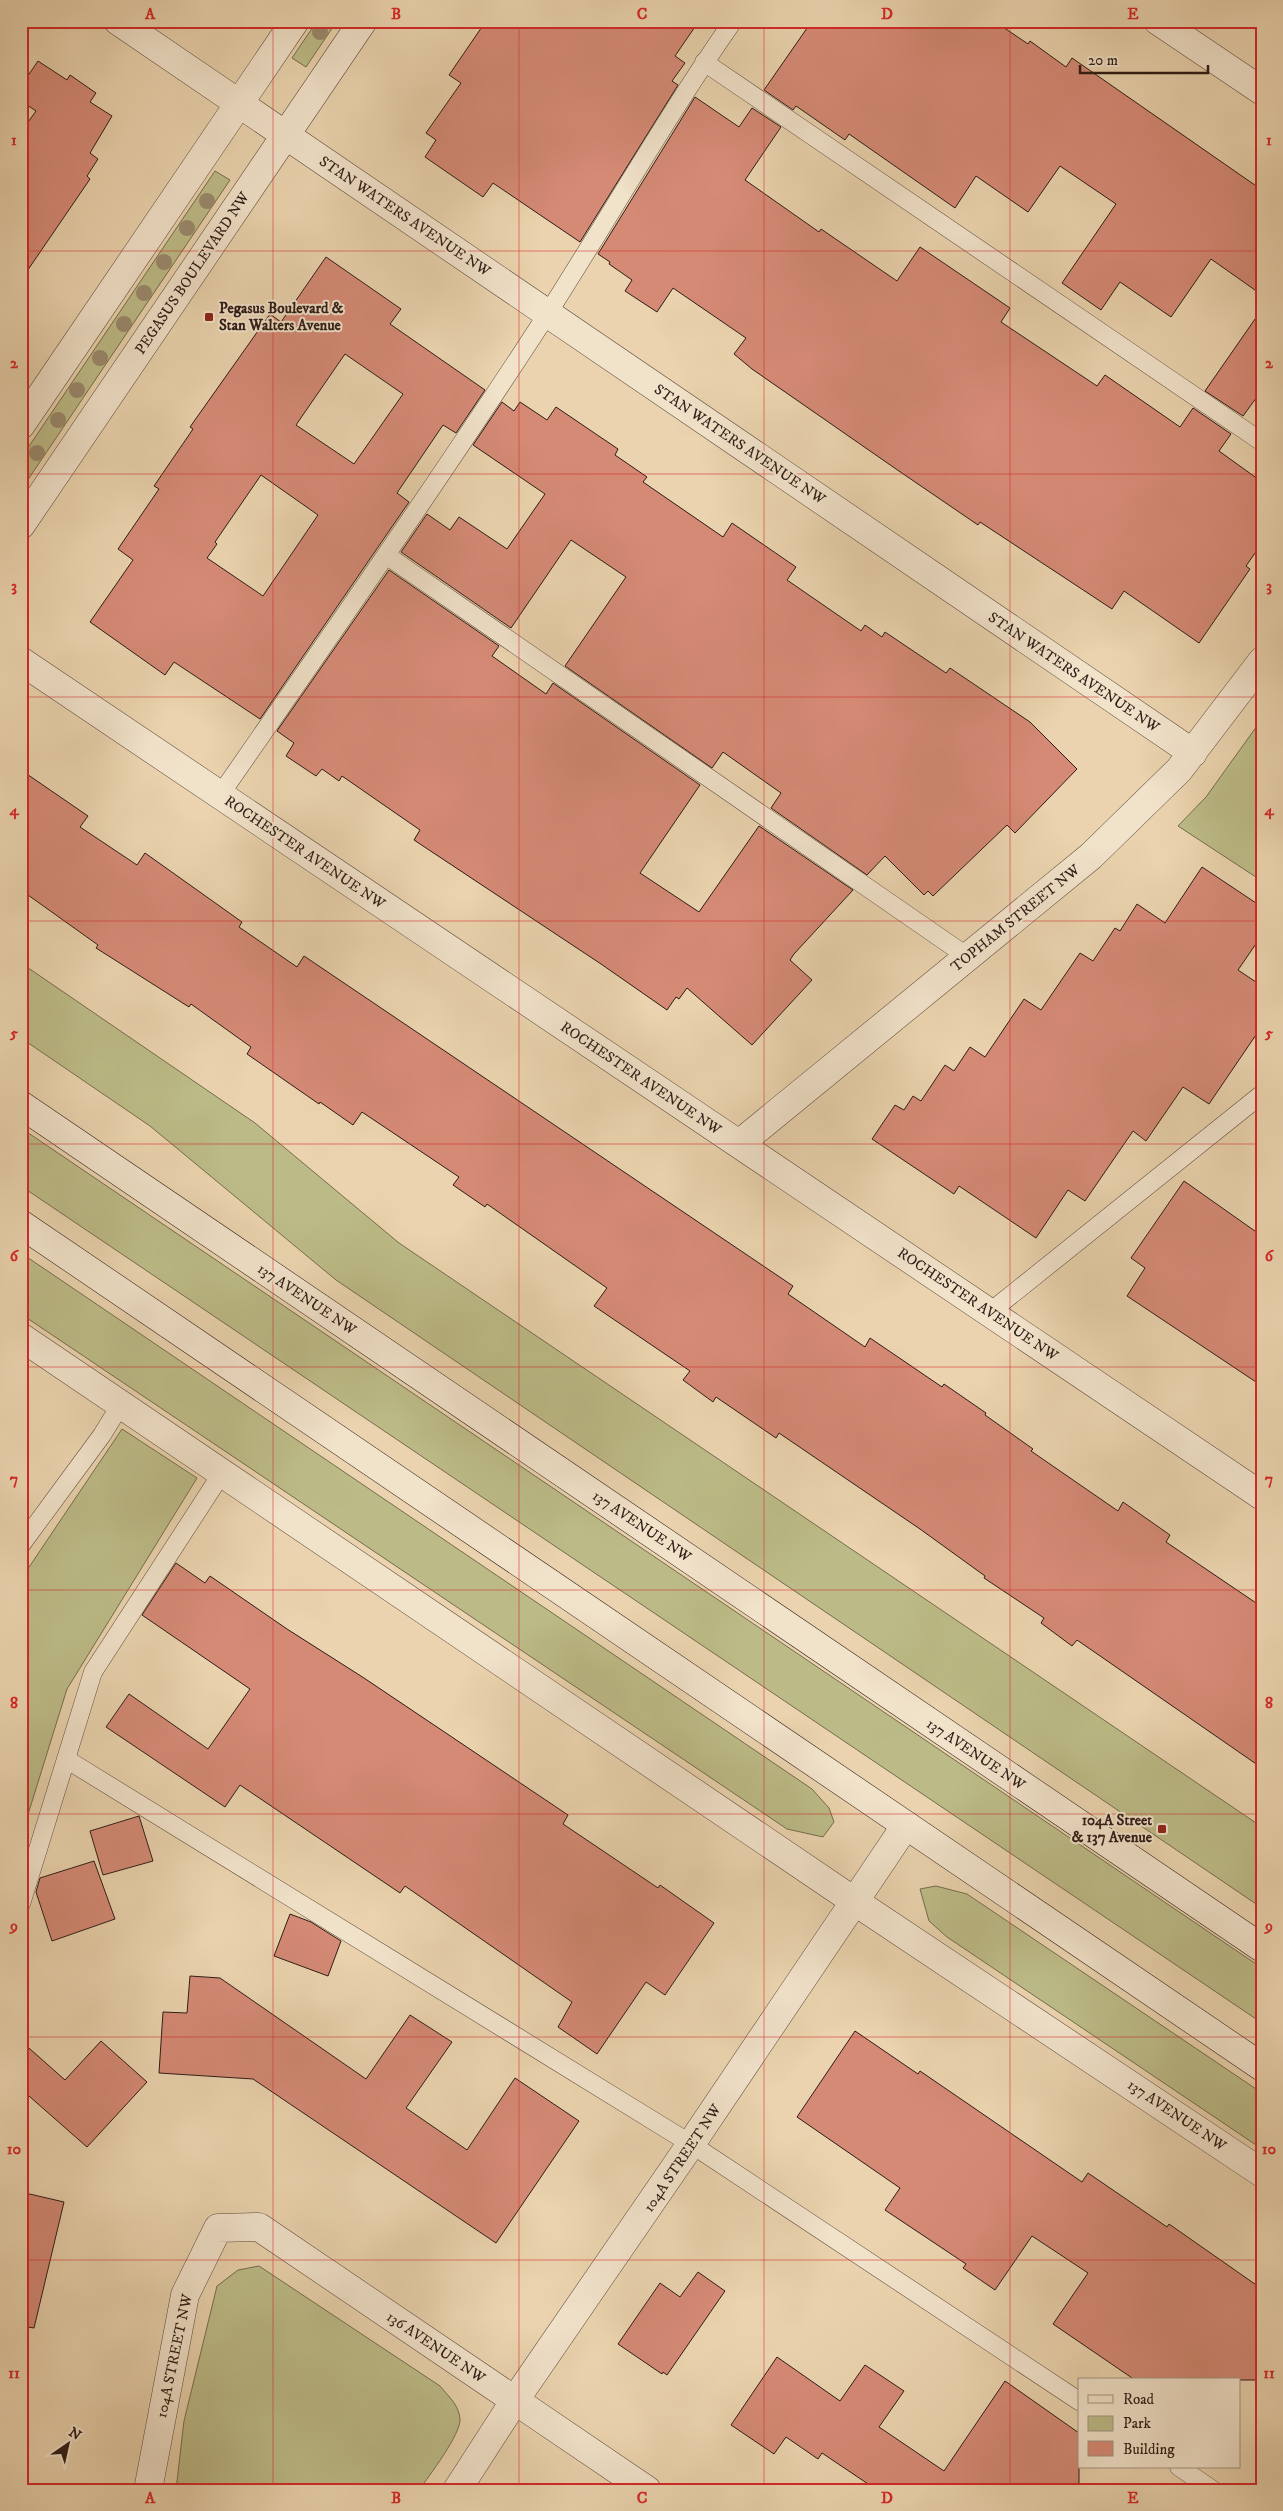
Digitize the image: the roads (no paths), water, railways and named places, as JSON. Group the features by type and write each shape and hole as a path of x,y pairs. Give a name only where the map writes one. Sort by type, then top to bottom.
{"street":[{"name":"STAN WATERS AVENUE NW","path":"118,21 1193,753"},
{"path":"21,425 295,21"},
{"name":"PEGASUS BOULEVARD NW","path":"21,525 362,21"},
{"path":"1158,21 1262,91"},
{"name":"ROCHESTER AVENUE NW","path":"21,661 1262,1496"},
{"name":"TOPHAM STREET NW","path":"739,1144 1091,856 1179,770 1262,661"},
{"name":"137 AVENUE NW","path":"21,1105 1262,1948"},
{"path":"21,1224 1262,2067"},
{"name":"137 AVENUE NW","path":"21,1337 854,1901 1262,2173"},
{"name":"104A STREET NW","path":"457,2490 515,2400 691,2144 906,1825"},
{"name":"136 AVENUE NW","path":"218,2228 259,2227 647,2490"},
{"name":"104A STREET NW","path":"148,2490 184,2295 218,2228"}],"lane":[{"path":"220,795 386,555 548,313 704,62 733,21"},
{"path":"704,62 1262,442"},
{"path":"386,555 968,957"},
{"path":"990,1312 1262,1094"},
{"path":"21,1545 102,1435 121,1404"},
{"path":"21,1904 93,1672 222,1473"},
{"path":"66,1760 691,2144 1078,2400"},
{"path":"1180,2468 1212,2490"}],"place":[{"name":"Pegasus Boulevard & Stan Walters Avenue","path":"209,317"},
{"name":"104A Street & 137 Avenue","path":"1162,1829"}]}
